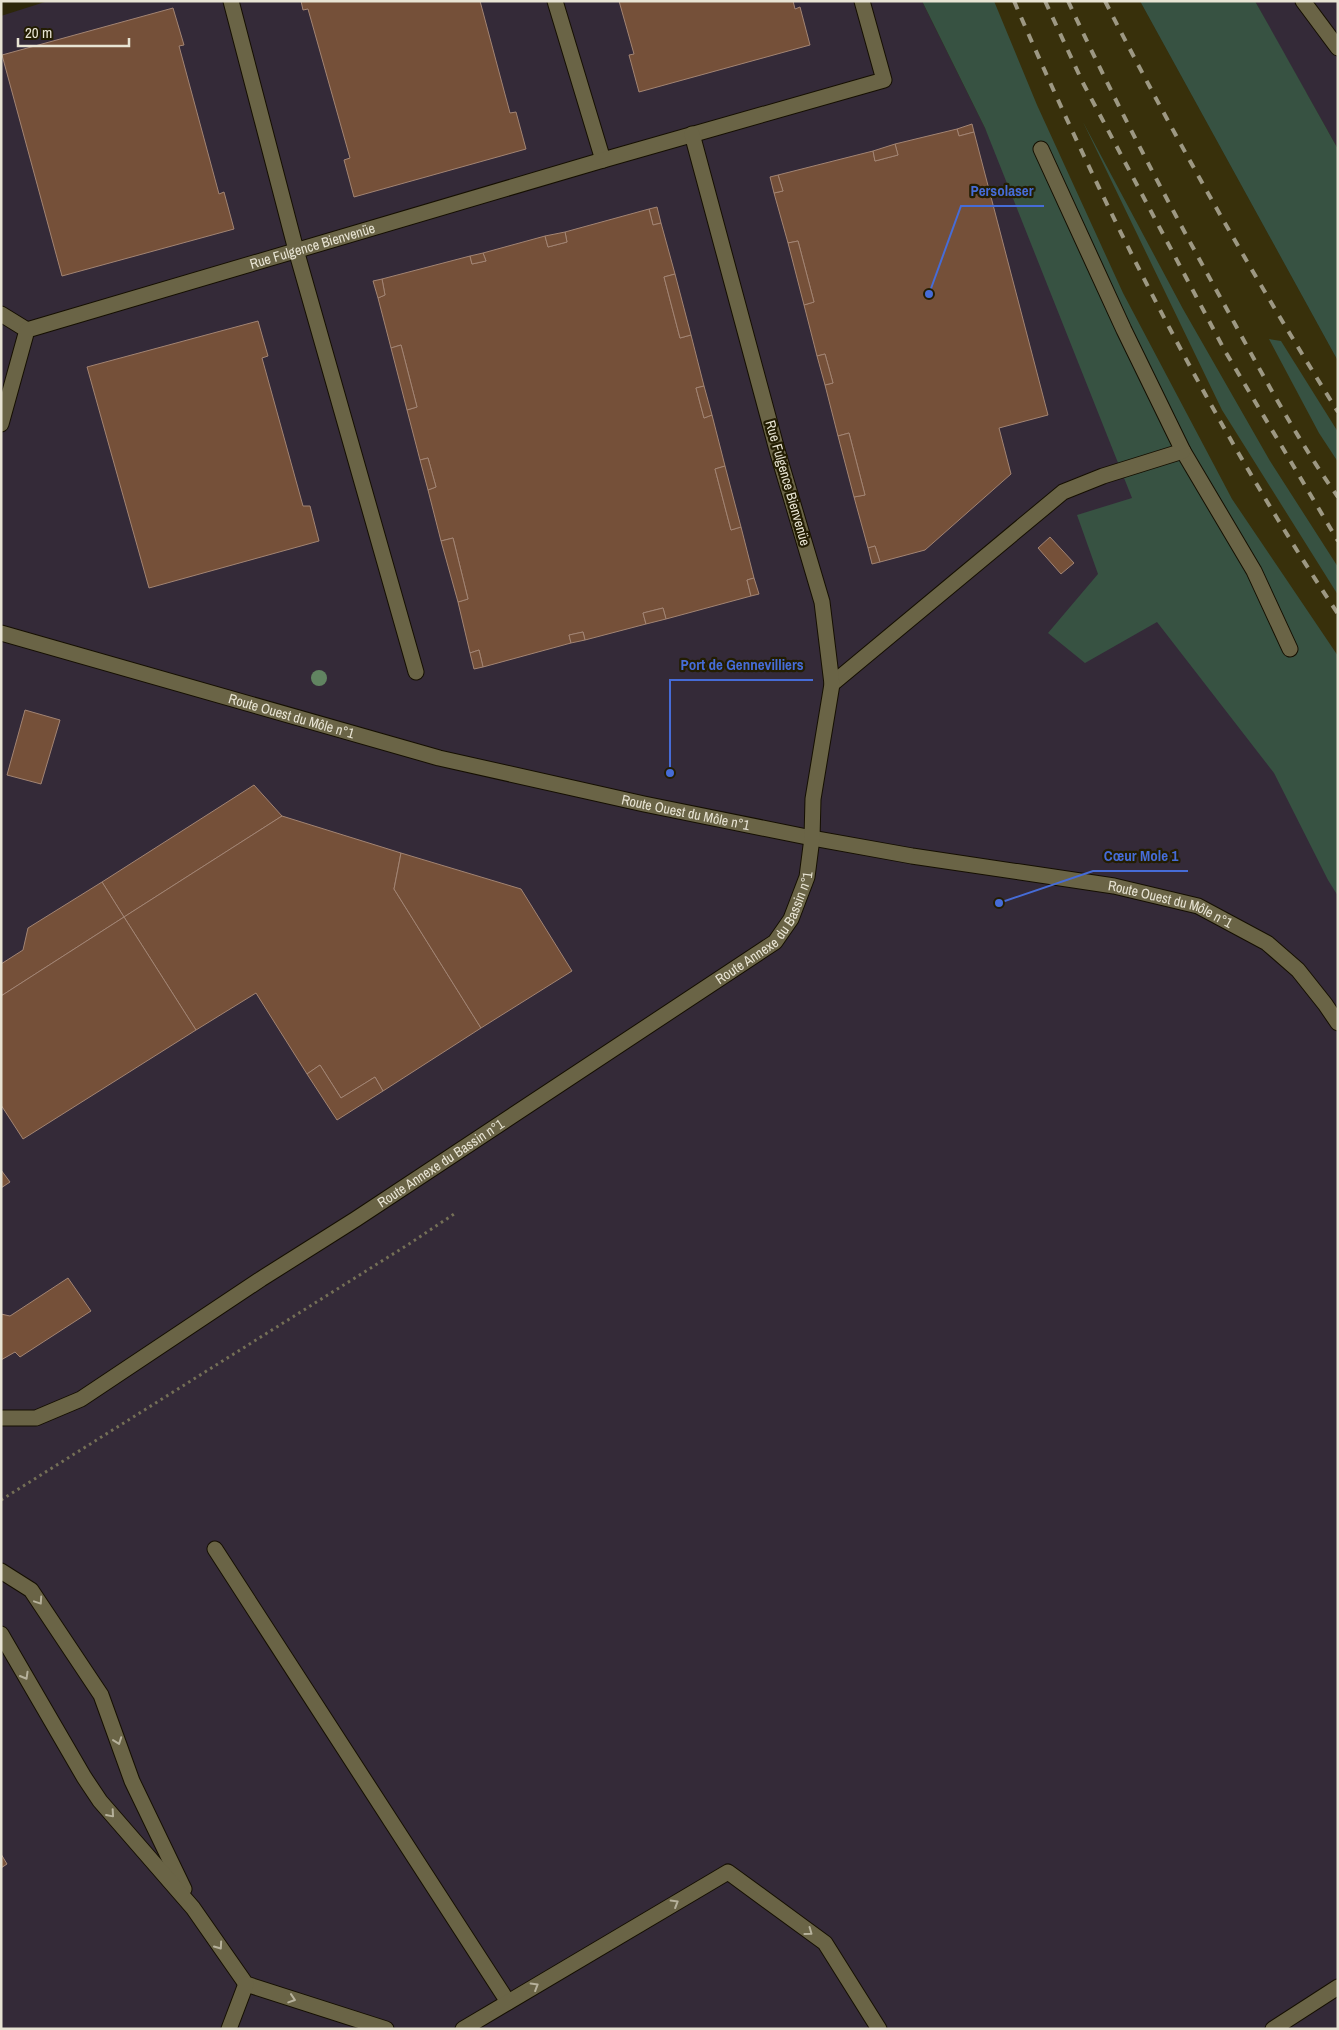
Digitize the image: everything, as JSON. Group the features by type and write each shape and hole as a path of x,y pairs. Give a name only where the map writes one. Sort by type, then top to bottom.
{"street":[{"path":"231,1 296,250 416,672"},
{"path":"556,1 603,160"},
{"name":"Rue Fulgence Bienvenüe","path":"26,330 692,134 884,80 862,1"},
{"path":"1303,1 1338,48"},
{"name":"Rue Fulgence Bienvenüe","path":"692,134 778,450 822,602 832,684 814,799 812,838"},
{"path":"1041,149 1124,330 1183,451 1254,572 1290,649"},
{"path":"1,314 26,330 1,424"},
{"path":"832,684 1063,492 1103,476 1183,451"},
{"name":"Route Ouest du Môle n°1","path":"1,633 439,758 644,804 812,838 912,856 1114,886 1198,906 1267,943 1298,970 1338,1023"},
{"name":"Route Annexe du Bassin n°1","path":"1,1418 36,1418 81,1399 776,942 792,919 806,877 812,838"},
{"path":"215,1549 508,2002"},
{"path":"1,1570 31,1590 101,1695 132,1781 193,1908"},
{"path":"1,1634 84,1778 100,1801 193,1908 246,1984 386,2029"},
{"path":"463,2029 728,1872 825,1943 879,2029"},
{"path":"229,2029 246,1984"},
{"path":"1273,2029 1338,1987"}],"path":[{"path":"1,1500 454,1214"}],"shaded area":[{"path":"48,1 922,1 1152,464 1338,735 1338,2029 1,2029 1,16"},
{"path":"922,1 1140,1 1338,361 1338,735"},
{"path":"1255,1 1338,1 1338,149 1275,38"}],"green space":[{"path":"922,1 994,1 1037,105 1123,293 1232,499 1338,656 1338,896 1274,773 1157,622 1085,663 1048,633 1098,574 1077,515 1132,498 985,128"},
{"path":"1140,1 1255,1 1338,149 1338,361"},
{"path":"1083,122 1183,309 1270,461 1338,567 1338,595 1222,410"},
{"path":"1269,339 1281,341 1338,432 1338,462 1319,433"}],"building":[{"path":"301,1 480,1 510,113 516,112 526,149 354,197 344,160 350,158 308,9 303,10"},
{"path":"619,1 793,1 795,9 800,7 810,45 639,92 629,55 634,54"},
{"path":"173,8 184,45 179,46 219,194 224,192 234,229 62,276 2,55"},
{"path":"972,124 974,132 959,136 957,129"},
{"path":"957,129 959,136 974,132 1048,415 999,428 1011,474 925,550 880,562 875,546 868,548 854,497 865,495 849,433 838,436 825,385 833,383 825,354 817,356 804,305 814,302 798,241 788,243 774,193 783,191 778,175 873,151 875,161 898,155 895,144"},
{"path":"895,144 898,155 875,161 873,151"},
{"path":"778,175 783,191 774,193 770,177"},
{"path":"657,207 661,223 653,225 649,209"},
{"path":"649,209 653,225 661,223 675,274 664,277 680,338 691,335 704,386 696,388 704,418 712,415 725,466 715,469 731,530 741,527 754,578 747,580 751,596 666,619 663,608 643,613 646,624 585,640 583,632 569,635 571,643 483,667 479,650 470,653 458,602 468,599 453,538 441,541 428,490 436,487 428,458 420,460 407,410 417,407 401,345 391,348 378,298 385,295 382,279 470,256 472,264 486,261 483,253 545,236 548,247 567,242 565,232"},
{"path":"565,232 567,242 548,247 545,236"},
{"path":"798,241 814,302 804,305 788,243"},
{"path":"483,253 486,261 472,264 470,256"},
{"path":"675,274 691,335 680,338 664,277"},
{"path":"382,279 385,295 378,298 373,281"},
{"path":"258,321 268,356 262,358 303,506 310,506 319,541 149,588 87,367"},
{"path":"401,345 417,407 407,410 391,348"},
{"path":"825,354 833,383 825,385 817,356"},
{"path":"704,386 712,415 704,418 696,388"},
{"path":"849,433 865,495 854,497 838,436"},
{"path":"428,458 436,487 428,490 420,460"},
{"path":"725,466 741,527 731,530 715,469"},
{"path":"1050,537 1074,563 1061,574 1038,548"},
{"path":"453,538 468,599 458,602 441,541"},
{"path":"875,546 880,562 872,564 868,548"},
{"path":"754,578 759,594 751,596 747,580"},
{"path":"663,608 666,619 646,624 643,613"},
{"path":"583,632 585,640 571,643 569,635"},
{"path":"479,650 483,667 474,669 470,653"},
{"path":"25,710 60,720 41,784 7,775"},
{"path":"254,785 282,816 124,917 102,882"},
{"path":"282,816 401,853 394,889 481,1028 383,1091 375,1077 341,1098 320,1065 307,1074 256,993 196,1030 124,917"},
{"path":"401,853 521,889 572,971 481,1028 394,889"},
{"path":"102,882 124,917 1,996 1,964 23,950 28,928"},
{"path":"124,917 196,1030 23,1139 1,1105 1,996"},
{"path":"320,1065 341,1098 375,1077 383,1091 337,1120 307,1074"},
{"path":"1,1170 10,1182 1,1188"},
{"path":"68,1278 91,1311 20,1357 15,1352 1,1360 1,1314 10,1316"},
{"path":"1,1854 7,1864 1,1868"}],"railway":[{"path":"1014,1 1085,159 1162,315 1246,467 1338,614"},
{"path":"1045,1 1083,83 1225,351 1338,541"},
{"path":"1068,1 1124,116 1203,267 1278,402 1307,451 1338,497"},
{"path":"1105,1 1217,209 1276,311 1338,412"}],"place":[{"name":"Persolaser","path":"929,294"},
{"name":"Port de Gennevilliers","path":"670,773"},
{"name":"Cœur Mole 1","path":"999,903"}]}
